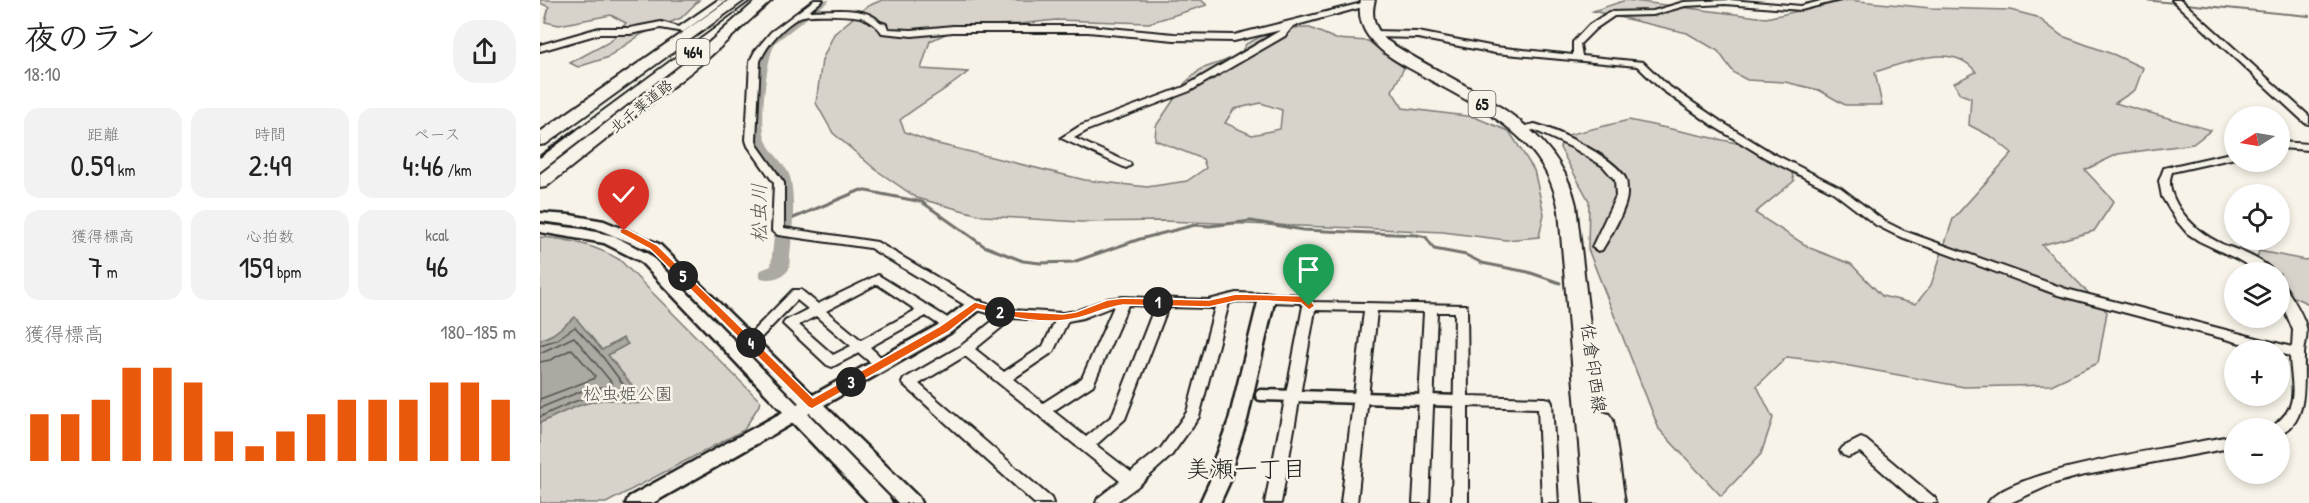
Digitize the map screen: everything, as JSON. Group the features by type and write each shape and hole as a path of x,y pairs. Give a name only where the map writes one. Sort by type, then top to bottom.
{"main road":[{"name":"北千葉道路","path":"540,140 642,70 736,0"},
{"name":"北千葉道路","path":"540,126 626,73 736,0"},
{"name":"北千葉道路","path":"540,167 764,0"},
{"name":"北千葉道路","path":"540,183 702,57 764,0"},
{"path":"1367,1 1366,22 1372,34"},
{"name":"佐倉印西線","path":"1372,34 1393,53 1497,113 1520,130 1548,158 1557,174 1566,198 1571,234 1597,503"},
{"name":"佐倉印西線","path":"1571,234 1576,249 1594,360 1612,503"}],"street":[{"path":"540,48 598,31 630,31 661,25 680,30 723,0"},
{"path":"819,0 772,35 759,50 755,61 751,140 779,183 778,231 873,245 975,305 1010,314 1063,317 1078,315 1107,303 1123,301 1209,304 1236,297 1304,299 1309,306 1273,503"},
{"path":"1578,58 1576,44 1592,27 1612,14 1653,13 1684,4 1725,2 1801,8 1836,0"},
{"path":"2176,0 2309,122"},
{"path":"802,13 860,14 883,26 885,31 912,33 953,29 1088,29 1174,37 1223,38 1264,32 1367,1"},
{"path":"1126,165 1066,138 1084,128 1187,89 1282,34 1292,24"},
{"path":"1372,34 1418,35 1495,50 1640,64 1664,87 1719,125 1768,156 1837,190 1880,223 1900,234 2062,292 2297,354"},
{"path":"1520,130 1535,127 1577,147 1607,164 1620,179 1622,196 1598,247"},
{"path":"2290,146 2309,147"},
{"path":"2224,157 2168,170 2165,174 2165,194 2192,232 2203,240 2252,262"},
{"path":"540,218 582,219 604,224 654,247 908,502"},
{"path":"540,228 608,239 640,254 882,503"},
{"path":"926,310 832,362 790,324 878,279 926,310 949,325"},
{"path":"749,342 797,293 881,364"},
{"path":"1209,503 1220,481 1224,460 1238,420 1267,297"},
{"path":"1042,410 1088,381 1123,301"},
{"path":"1086,445 1118,419 1163,302"},
{"path":"1104,503 1166,452 1194,413 1223,302"},
{"path":"636,503 949,325 975,305"},
{"path":"1309,306 1461,308 1460,503"},
{"path":"2290,306 2300,331 2297,354 2300,397 2294,415 2290,419"},
{"path":"1349,503 1371,307"},
{"path":"1421,503 1431,308"},
{"path":"1010,314 966,349 909,383 1045,503"},
{"path":"1003,379 1048,349 1063,317"},
{"path":"966,349 1132,482"},
{"path":"1261,395 1545,403 1550,503"},
{"path":"1996,503 2023,488 2053,477 2224,443"},
{"path":"1848,451 1862,444 1929,503"},
{"path":"1200,503 1224,460"}],"green space":[{"path":"540,0 699,0 681,18 642,34 606,58 578,67 570,63 611,41 626,23 611,15 559,25 545,22 549,7 540,3"},
{"path":"882,0 1201,0 1207,5 1149,23 1056,20 963,26 930,41 921,69 968,72 900,120 905,132 934,143 1085,180 1147,187 1187,181 1206,168 1203,159 1155,140 1156,126 1185,83 1201,69 1239,56 1246,44 1260,37 1294,28 1310,28 1336,39 1368,41 1404,68 1392,91 1403,108 1474,117 1509,131 1534,170 1544,214 1539,237 1506,240 1443,232 1356,228 1162,221 1080,222 983,216 917,198 876,170 833,133 816,103 822,60 834,34 866,7","holes":["1261,103 1282,110 1280,129 1252,135 1225,123 1234,109"]},
{"path":"1626,0 1766,18 1848,0 1931,8 2010,10 2037,17 2062,36 2115,55 2143,68 2135,90 2115,103 2211,130 2193,144 2118,154 2085,170 2114,201 2094,231 2042,245 2107,312 2098,363 2051,385 1964,387 1828,362 1787,357 1757,386 1773,418 1761,454 1721,496 1659,429 1588,249 1589,201 1560,148 1563,136 1629,120 1769,150 1790,165 1794,181 1755,213 1810,248 1851,264 1882,296 1916,304 1931,285 1953,219 2012,153 1992,137 1969,125 1971,98 1960,94 1954,83 1976,72 1966,63 1955,58 1928,57 1875,72 1882,105 1845,105 1819,90 1785,82 1747,80 1734,73 1718,51 1687,33 1593,11"},
{"name":"松虫姫公園","path":"540,237 582,244 601,250 620,260 761,402 744,430 606,503 540,503"},
{"path":"2259,251 2309,259 2309,304 2290,295 2290,262 2256,262"}],"water":[{"path":"575,317 602,350 623,338 628,344 608,355 645,402 635,404 609,400 595,401 540,423 540,340 553,334"}],"waterway":[{"name":"松虫川","path":"768,274 780,269 784,225 783,178 757,138 759,70 765,48 771,39 824,0"},
{"path":"2144,0 2309,16"},
{"path":"784,222 861,190 922,202 984,246 1023,261 1073,262 1140,239 1195,225 1210,226 1251,221 1303,230 1417,235 1426,237 1434,249 1466,255 1482,263 1528,272 1560,283"}],"railway":[{"path":"573,132 752,0"},
{"path":"540,156 575,130"}],"district":[{"name":"美瀬一丁目","path":"1246,468"}],"route":[{"path":"624,231 654,247 812,404 944,329 975,305 1010,314 1063,317 1078,315 1107,303 1123,301 1209,304 1236,297 1267,297 1304,299 1309,306"}]}
